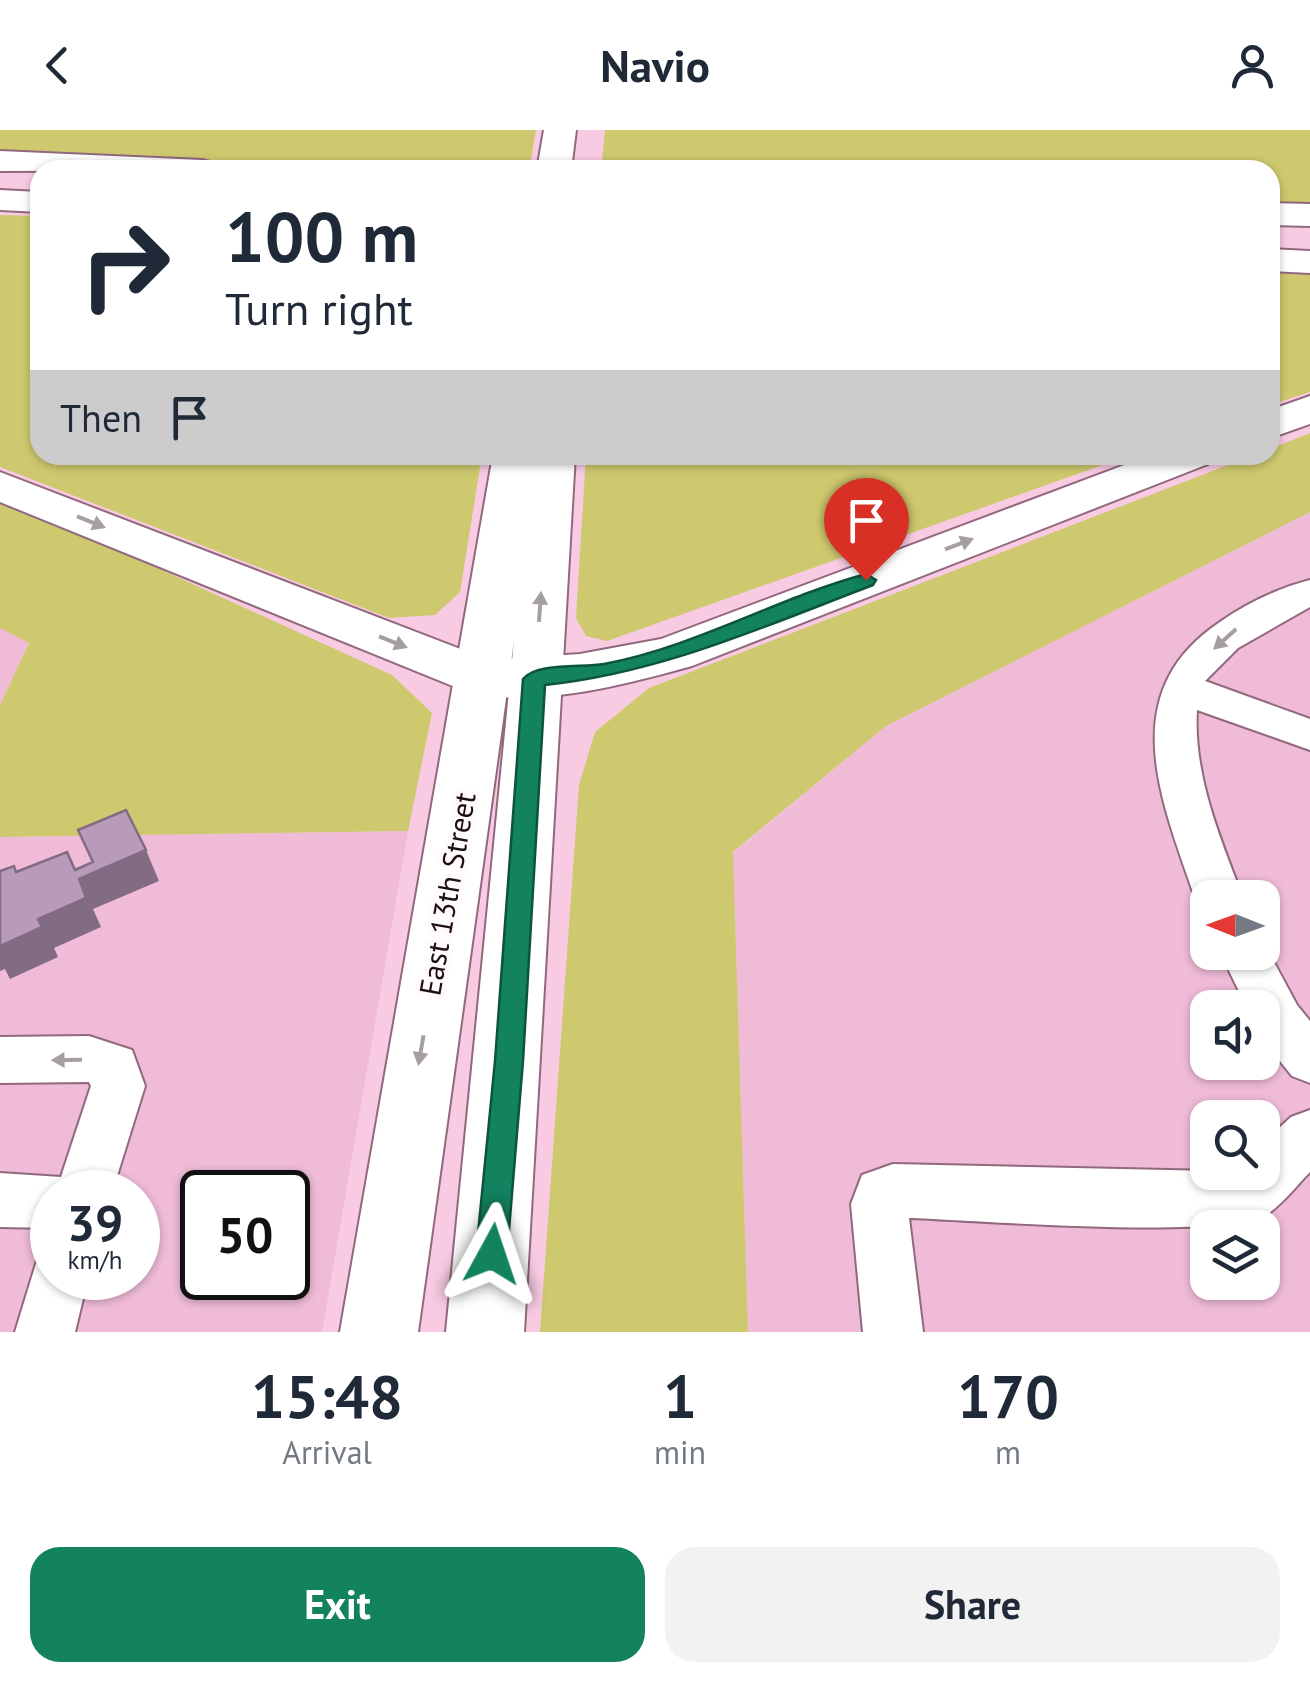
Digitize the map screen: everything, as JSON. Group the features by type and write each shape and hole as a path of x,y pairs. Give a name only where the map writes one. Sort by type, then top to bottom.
{"main road":[{"path":"556,160 560,130"},
{"path":"585,160 589,130"},
{"path":"0,161 30,162"},
{"path":"0,200 30,202"},
{"path":"1280,214 1310,215"},
{"path":"1280,260 1310,262"},
{"path":"1280,421 1310,410"},
{"name":"East 13th Street","path":"485,1332 509,1061 509,678 515,465"},
{"name":"East 13th Street","path":"379,1332 416,1080 509,678 551,465"},
{"path":"0,486 509,678 604,672 674,653 1166,465"}],"lane":[{"path":"1212,880 1193,823 1176,747 1186,679 1230,632 1310,592"},
{"path":"1183,689 1310,735"},
{"path":"1253,970 1279,1021 1310,1060"},
{"path":"0,1060 89,1059 113,1066 118,1086 91,1170"},
{"path":"893,1332 879,1204 882,1194 893,1190 1182,1200 1248,1194 1310,1135"},
{"path":"0,1200 30,1201"},
{"path":"45,1332 53,1300"}],"shaded area":[{"path":"0,130 536,130 531,160 186,160 0,151"},
{"path":"605,130 1310,130 1310,206 1280,205 1280,160 602,160"},
{"path":"0,215 30,216 30,465 480,465 460,592 435,615 389,618 0,467"},
{"path":"1280,272 1310,273 1310,392 1280,402"},
{"path":"1310,433 1310,512 886,726 733,852 748,1332 540,1332 579,785 595,732 649,688 1228,465 1280,465 1280,445"},
{"path":"585,465 1103,465 607,641 586,636 576,618"},
{"path":"0,501 94,539 392,675 432,713 408,831 0,837 0,705 29,643 0,628"},
{"path":"1310,512 1310,1332 748,1332 733,853 886,726"},
{"path":"0,628 29,642 0,705"},
{"path":"408,831 322,1332 0,1332 0,837"}],"building":[{"path":"126,810 146,850 79,879 86,898 38,919 42,927 0,946 0,871 14,866 16,872 67,852 75,870 93,862 78,830"}],"route":[{"path":"492,1254 534,679 604,672 674,653 866,580"}]}
